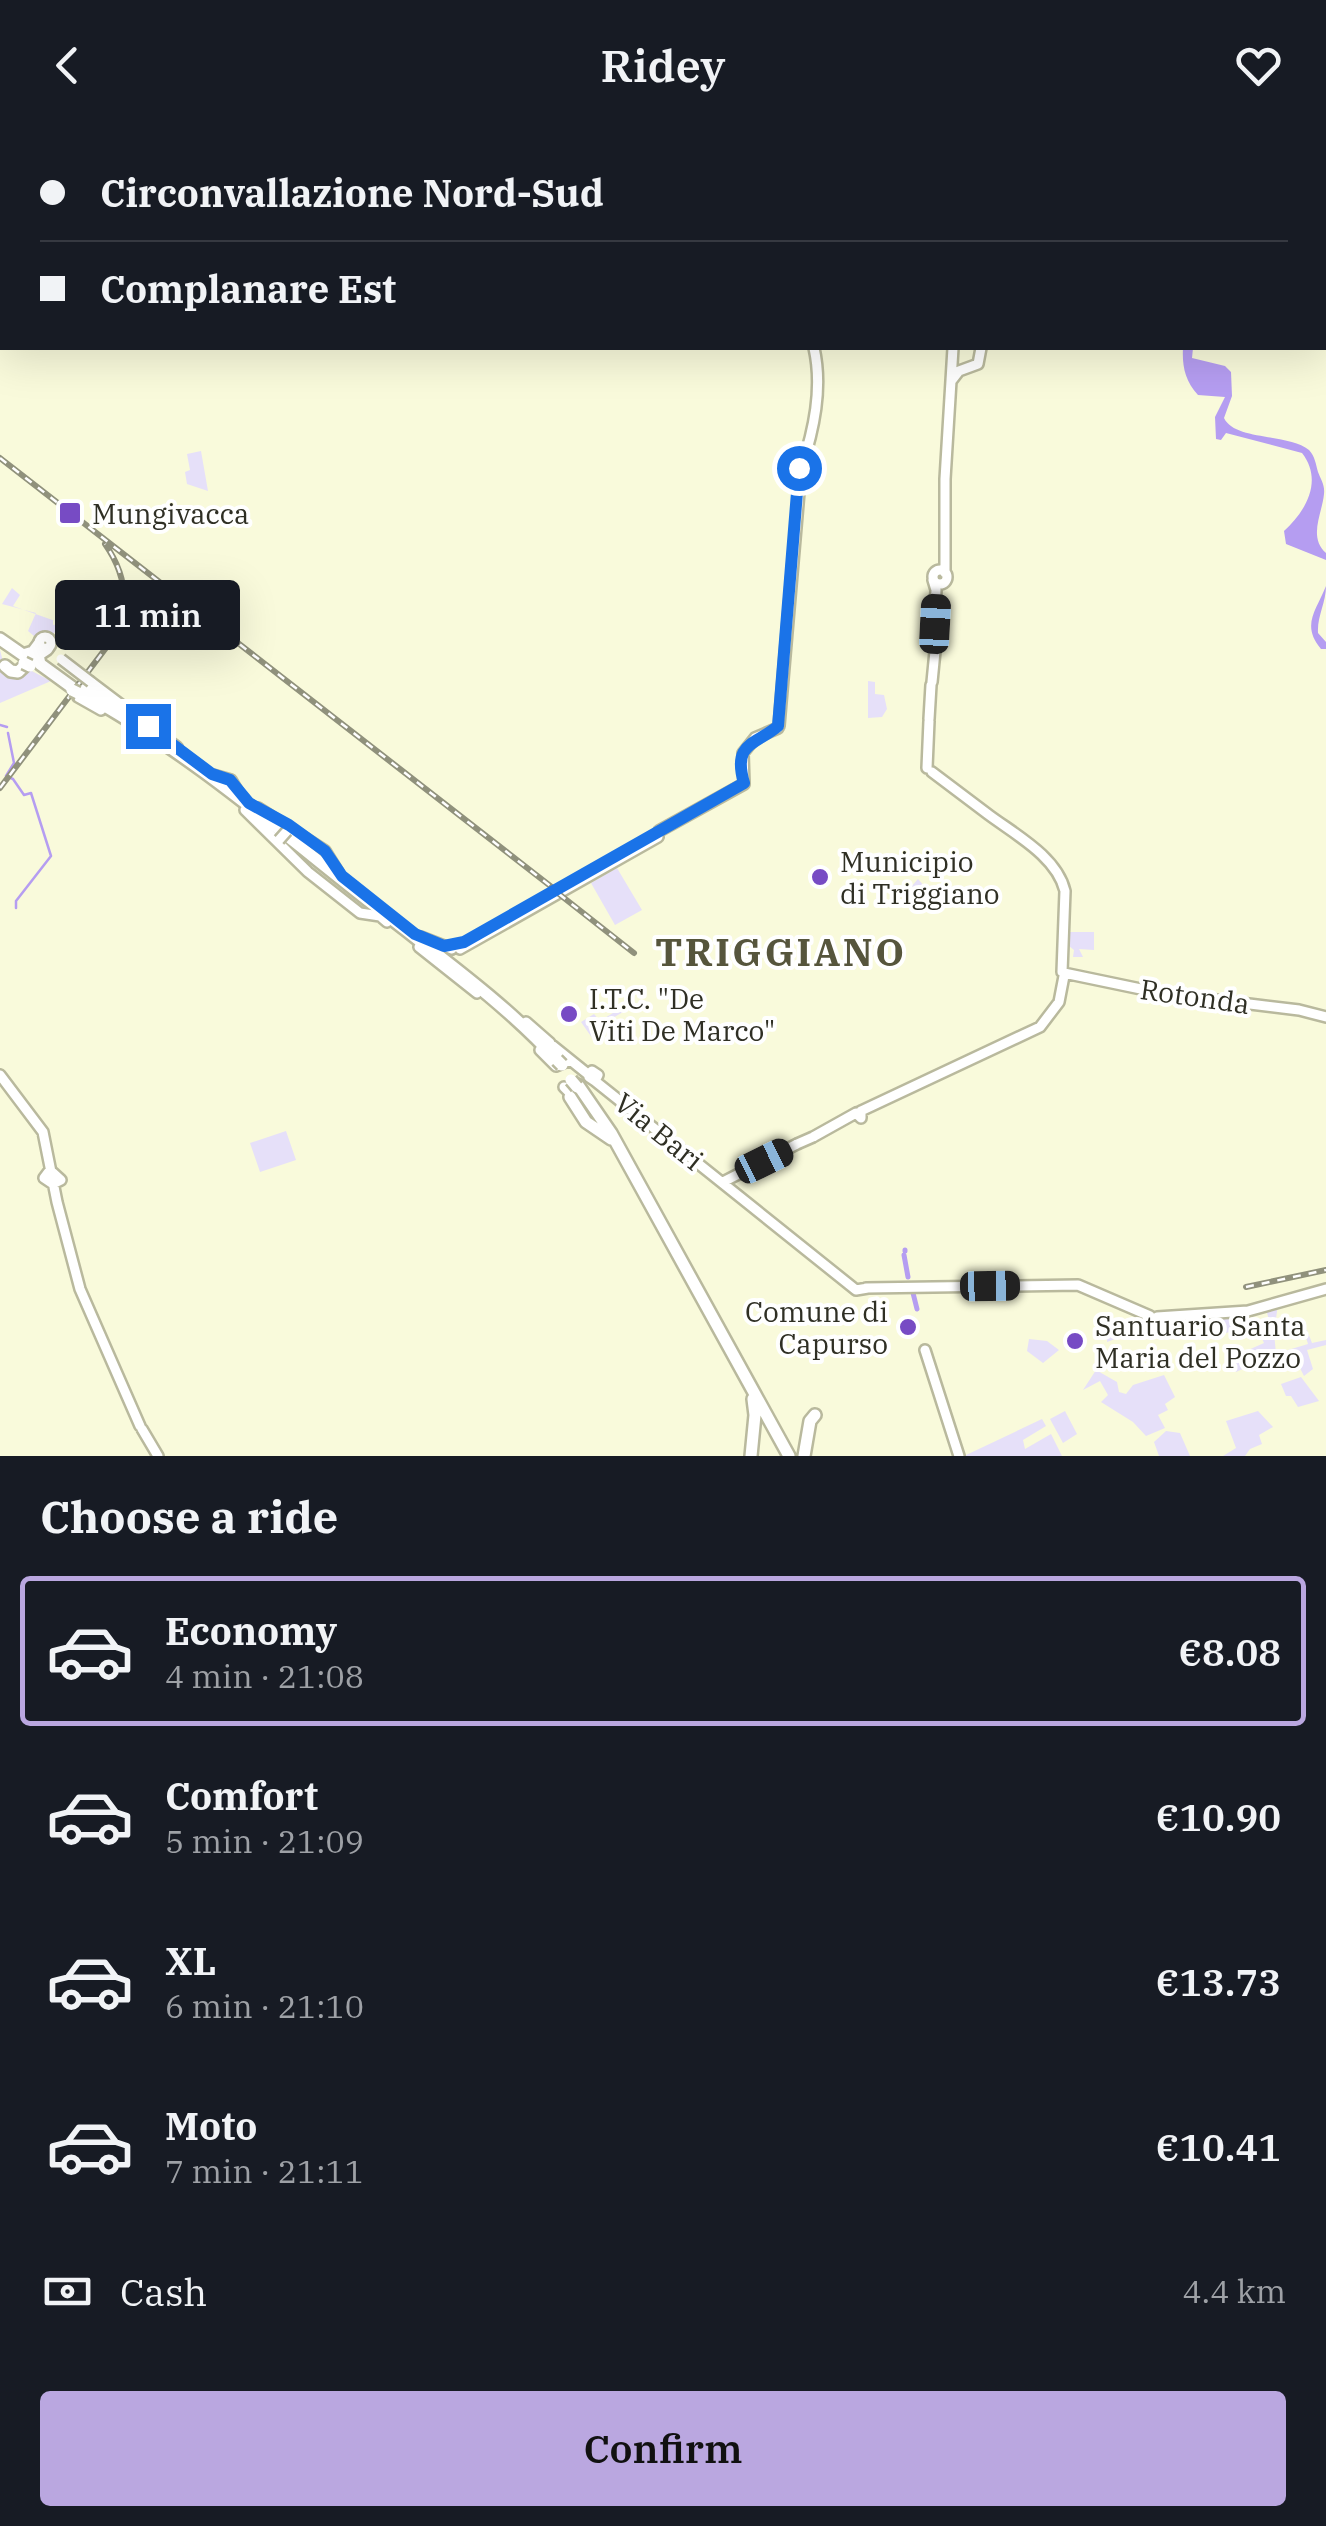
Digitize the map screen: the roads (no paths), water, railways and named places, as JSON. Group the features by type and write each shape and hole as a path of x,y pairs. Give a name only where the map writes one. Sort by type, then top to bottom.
{"highway":[{"path":"0,643 6,666 12,658 37,657"},
{"path":"0,643 37,657 75,690 156,736 318,858 507,1011 561,1062"},
{"path":"0,643 24,655 38,655 40,664 75,690 147,732 318,858 582,1081 749,1387 756,1453"},
{"path":"283,835 304,856 300,866"},
{"path":"300,866 318,858"},
{"path":"415,938 436,952 454,949"},
{"path":"582,1081 594,1118 588,1122 583,1117 582,1081"},
{"path":"586,1100 614,1142 782,1445"},
{"path":"583,1117 614,1142"},
{"path":"804,1456 804,1431 815,1414"},
{"path":"755,1423 764,1418 782,1445"}],"main road":[{"path":"454,949 744,783 741,763 746,748 758,736 778,726 801,469 811,437 818,378 812,350"},
{"path":"952,350 958,364 968,368"},
{"path":"725,1180 1040,1027 1056,1010 1064,975 1065,891 1060,876 1037,852 931,769 930,684 952,350"},
{"path":"940,574 952,350"},
{"path":"951,387 956,374 979,363 982,350"},
{"path":"37,657 120,706 212,774 230,780 283,835"},
{"path":"99,692 84,688 76,694 162,746 283,835"},
{"path":"318,858 415,934 454,949"},
{"path":"300,866 360,913 380,916 561,1062"},
{"path":"454,949 456,966 550,1043 561,1062"},
{"name":"Rotonda","path":"1064,975 1180,997 1298,1010 1326,1018"},
{"path":"507,1011 550,1043"},
{"path":"0,1074 40,1128 50,1170 44,1178 57,1182 80,1289 112,1365 158,1456"},
{"name":"Via Bari","path":"582,1081 725,1180 859,1287 1078,1285 1151,1317 1248,1311 1326,1289"},
{"path":"925,1350 960,1456"}],"waterway":[{"path":"0,725 7,727"},
{"path":"8,733 14,763 6,776 13,779 24,795 31,793 51,856 16,901 16,908"},
{"path":"904,1255 908,1277"},
{"path":"912,1289 917,1309"}],"railway":[{"path":"0,458 553,888"},
{"path":"0,788 118,632 124,609 123,586 105,544"},
{"path":"559,894 634,953"},
{"path":"1246,1287 1326,1270"}],"place":[{"name":"Mungivacca","path":"70,513"},
{"name":"Municipio di Triggiano","path":"820,877"},
{"name":"I.T.C. \"De Viti De Marco\"","path":"569,1014"},
{"name":"Comune di Capurso","path":"908,1327"},
{"name":"Santuario Santa Maria del Pozzo","path":"1075,1341"}],"district":[{"name":"TRIGGIANO","path":"781,951"}]}
